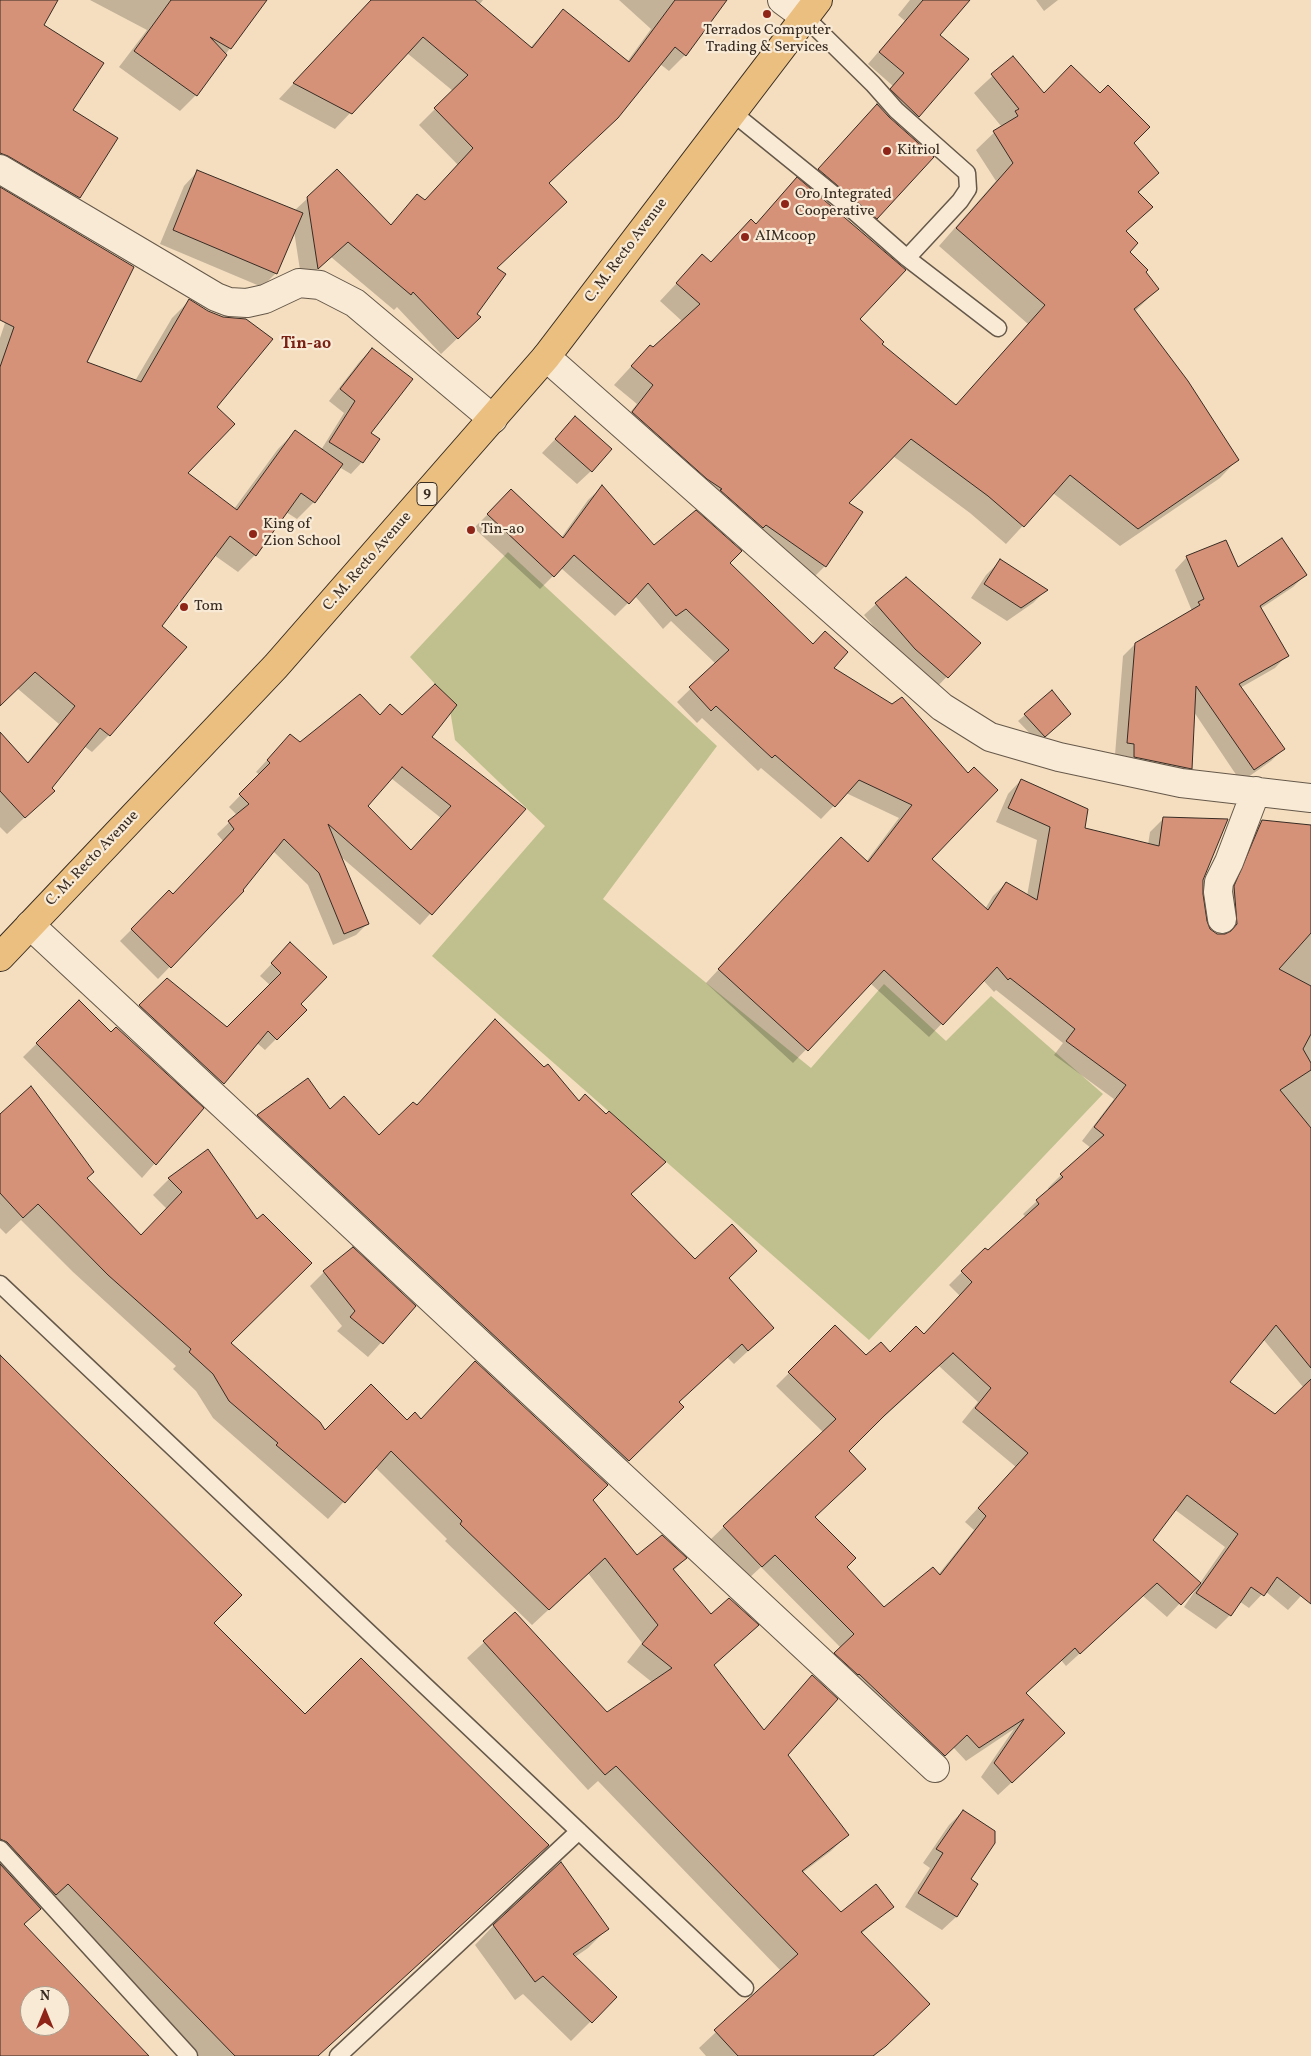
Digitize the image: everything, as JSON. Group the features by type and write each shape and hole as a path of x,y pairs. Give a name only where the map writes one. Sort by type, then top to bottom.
{"highway":[{"name":"C. M. Recto Avenue","path":"0,957 276,666 493,419 546,357 811,9"}],"street":[{"path":"782,0 811,9"},
{"path":"0,169 216,297 229,302 247,303 265,299 299,283 320,285 355,303 493,419"},
{"path":"546,357 942,707 990,737 1059,757 1181,783 1311,798"},
{"path":"1222,919 1218,892 1219,882 1229,862 1256,791"},
{"path":"30,926 935,1768"}],"lane":[{"path":"811,9 896,110 967,173 968,189 960,201 907,258"},
{"path":"733,113 850,207 907,258 998,328"},
{"path":"0,1284 745,1988"},
{"path":"338,2056 579,1831"},
{"path":"0,1849 189,2056"}],"green space":[{"path":"508,552 717,746 603,899 811,1068 884,984 946,1041 991,996 1103,1094 869,1340 432,956 545,826 455,740 448,698 410,657"}],"building":[{"path":"0,0 58,0 44,25 104,63 73,110 118,138 80,198 0,153"},
{"path":"171,0 267,0 231,49 210,37 227,55 197,96 134,51"},
{"path":"371,0 475,0 532,48 563,9 629,62 675,0 727,0 686,56 675,47 618,118 549,183 567,202 497,268 506,274 477,314 481,317 458,339 413,292 411,295 348,242 318,269 307,197 337,169 391,225 417,194 425,200 473,148 434,108 468,75 423,37 352,114 293,83"},
{"path":"923,0 970,0 940,35 969,59 919,117 890,89 904,73 879,52"},
{"path":"1013,56 1044,93 1071,65 1100,93 1108,85 1150,127 1134,143 1159,173 1138,192 1153,207 1126,231 1138,243 1130,252 1148,270 1146,272 1159,289 1134,309 1188,381 1239,460 1138,529 1070,475 1024,527 988,496 911,439 849,503 863,512 826,567 766,525 763,528 720,490 722,489 707,479 632,412 653,385 631,366 650,345 653,347 700,304 676,283 702,254 711,262 751,219 756,224 797,177 906,270 860,319 884,342 882,344 956,405 1045,305 956,228 1013,163 993,131 1018,116 1015,111 1019,109 991,74"},
{"name":"Kitriol","path":"877,104 934,157 877,219 818,169"},
{"path":"197,170 303,213 277,274 173,230"},
{"path":"0,187 134,267 87,362 141,382 189,299 208,311 223,317 246,319 273,339 217,407 235,424 188,473 237,510 295,430 343,464 315,503 301,493 256,556 230,536 162,626 187,647 110,736 100,728 52,788 55,791 25,818 0,791 0,732 28,763 75,706 35,672 0,706 0,367 14,327 0,320"},
{"path":"372,348 413,379 371,433 380,439 363,463 329,442 355,401 340,389"},
{"path":"575,416 612,449 592,472 555,439"},
{"path":"602,485 654,545 696,510 742,551 730,563 813,644 825,631 848,652 834,668 892,704 902,697 968,773 974,767 998,790 932,859 988,910 1006,882 1037,900 1050,827 1008,808 1021,779 1088,809 1085,828 1159,846 1163,817 1228,819 1203,880 1207,921 1210,929 1217,934 1225,934 1231,931 1237,924 1234,886 1262,820 1311,825 1311,933 1279,969 1311,986 1311,1034 1303,1049 1311,1063 1311,1070 1280,1090 1311,1128 1311,1368 1276,1325 1230,1382 1275,1414 1311,1379 1311,1604 1277,1577 1264,1596 1251,1587 1231,1616 1196,1593 1238,1534 1187,1495 1153,1540 1201,1583 1181,1605 1157,1583 1080,1654 1075,1648 1026,1693 1065,1733 1012,1783 994,1763 1024,1719 979,1748 967,1735 945,1756 859,1674 834,1653 854,1634 775,1555 762,1567 723,1526 836,1419 788,1372 835,1325 866,1355 881,1342 890,1352 916,1326 924,1334 972,1282 961,1271 985,1248 988,1250 1039,1204 1036,1200 1063,1177 1060,1174 1104,1135 1094,1127 1126,1085 1066,1041 1075,1029 1010,978 1008,980 997,967 943,1025 884,970 808,1051 718,969 841,837 868,862 912,805 859,780 835,807 775,755 772,758 716,706 711,711 689,687 729,650 686,609 676,616 648,583 629,604 574,555 554,577 487,514 511,489 563,538","holes":["953,1353 991,1388 975,1408 1028,1453 978,1508 986,1516 940,1575 933,1567 884,1607 847,1567 856,1558 815,1517 866,1469 849,1451 885,1415"]},
{"path":"1282,538 1307,575 1260,606 1289,656 1239,684 1285,749 1254,770 1196,686 1192,769 1134,757 1134,744 1127,743 1135,643 1200,605 1198,602 1204,599 1186,556 1226,540 1238,567"},
{"path":"1000,559 1048,590 1021,608 984,584"},
{"path":"906,577 981,643 948,678 915,649 875,603"},
{"path":"435,684 457,705 432,737 526,809 432,915 328,824 369,924 344,934 319,873 284,839 244,891 171,968 131,929 169,890 173,894 234,829 228,821 249,804 239,794 270,763 267,760 290,734 300,742 360,694 380,715 390,704 402,715","holes":["402,767 451,806 411,850 368,806"]},
{"path":"1052,690 1071,714 1045,737 1024,714"},
{"path":"290,942 327,977 301,1004 307,1010 277,1040 268,1031 224,1084 139,1005 167,978 227,1027 281,973 271,963"},
{"path":"79,1000 111,1032 116,1027 204,1108 156,1165 36,1043"},
{"path":"495,1019 544,1067 548,1064 579,1101 585,1094 606,1114 609,1111 666,1162 631,1194 695,1259 732,1224 757,1251 729,1278 774,1328 748,1351 742,1344 679,1402 684,1407 629,1461 257,1115 308,1078 330,1109 344,1096 379,1135 413,1102 417,1105"},
{"path":"31,1086 94,1172 87,1178 141,1235 182,1192 168,1178 208,1149 257,1219 263,1214 312,1263 231,1343 320,1422 325,1430 371,1384 407,1420 415,1412 421,1419 475,1361 608,1485 593,1500 637,1555 662,1535 687,1558 673,1569 711,1614 729,1598 759,1625 714,1665 764,1730 812,1675 838,1699 788,1755 849,1835 802,1871 841,1912 876,1884 894,1907 861,1932 930,2004 886,2046 873,2056 738,2056 714,2030 798,1954 616,1766 605,1775 483,1641 515,1612 607,1712 672,1668 642,1644 658,1625 605,1558 549,1610 460,1524 462,1521 391,1451 345,1503 276,1445 278,1443 229,1401 213,1374 189,1352 191,1349 108,1275 38,1204 23,1218 0,1193 0,1114"},
{"path":"353,1247 416,1306 383,1344 350,1317 355,1311 323,1271"},
{"path":"0,1355 242,1595 214,1623 305,1714 361,1658 549,1845 318,2056 235,2056 68,1884 56,1895 7,1842 0,1839"},
{"path":"963,1810 995,1831 995,1843 971,1879 978,1884 957,1917 918,1893 943,1853 936,1849"},
{"path":"561,1862 609,1929 573,1954 617,1997 592,2023 543,1976 535,1982 493,1925"},
{"path":"0,1864 41,1909 24,1924 149,2056 0,2056"}],"place":[{"name":"Terrados Computer Trading & Services","path":"767,14"},
{"name":"Kitriol","path":"887,151"},
{"name":"Oro Integrated Cooperative","path":"785,204"},
{"name":"AIMcoop","path":"745,237"},
{"name":"Tin-ao","path":"471,530"},
{"name":"King of Zion School","path":"253,534"},
{"name":"Tom","path":"184,607"}],"district":[{"name":"Tin-ao","path":"306,345"}]}
